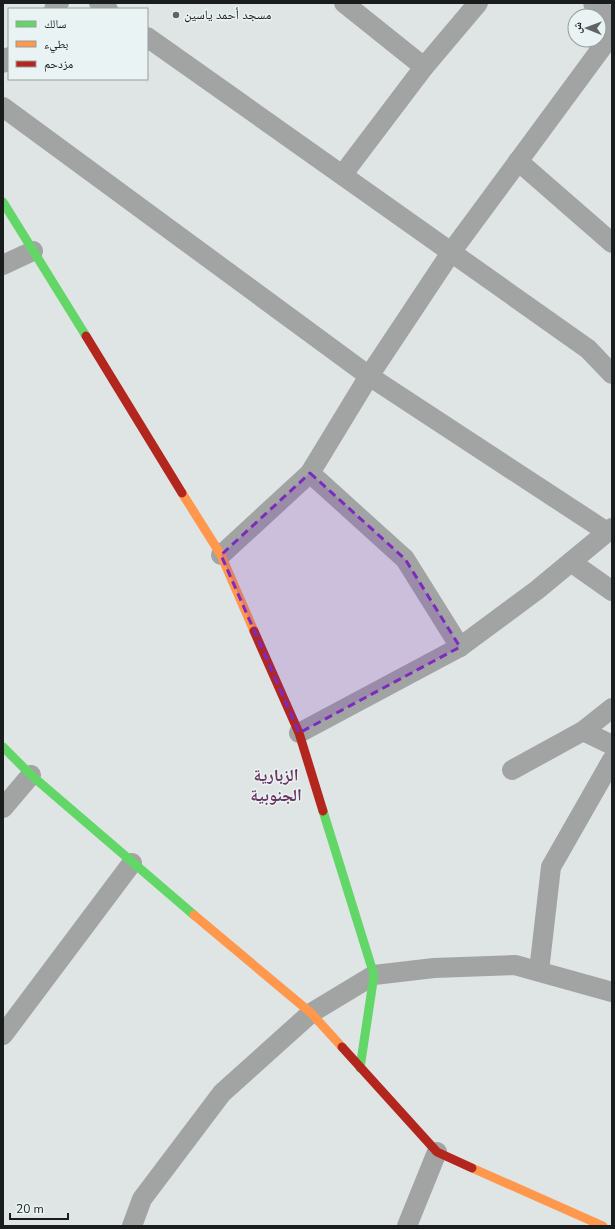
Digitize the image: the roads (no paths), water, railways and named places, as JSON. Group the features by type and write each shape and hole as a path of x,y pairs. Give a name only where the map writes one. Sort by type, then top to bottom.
{"street":[{"path":"344,3 424,67"},
{"path":"343,174 424,67 478,3"},
{"path":"593,3 612,19"},
{"path":"221,555 310,473 369,376 452,251 612,34"},
{"path":"148,38 452,251 588,349 612,374"},
{"path":"3,107 369,376 609,530 537,590 460,647 299,733"},
{"path":"518,161 612,243"},
{"path":"3,202 221,555 299,733 374,975 360,1068"},
{"path":"3,265 33,251"},
{"path":"310,473 405,559 460,647"},
{"path":"571,562 612,591"},
{"path":"512,770 583,731 612,708"},
{"path":"583,731 612,745"},
{"path":"3,747 31,775 132,863 311,1013 437,1152 603,1226"},
{"path":"539,971 551,867 612,760"},
{"path":"3,808 31,775"},
{"path":"3,1035 132,863"},
{"path":"132,1226 142,1200 222,1093 311,1013 374,975 434,968 516,965 612,992"},
{"path":"407,1226 437,1152"}],"place":[{"name":"مسجد أحمد ياسين","path":"176,15"}],"district":[{"name":"الزبارية الجنوبية","path":"276,785"}]}
